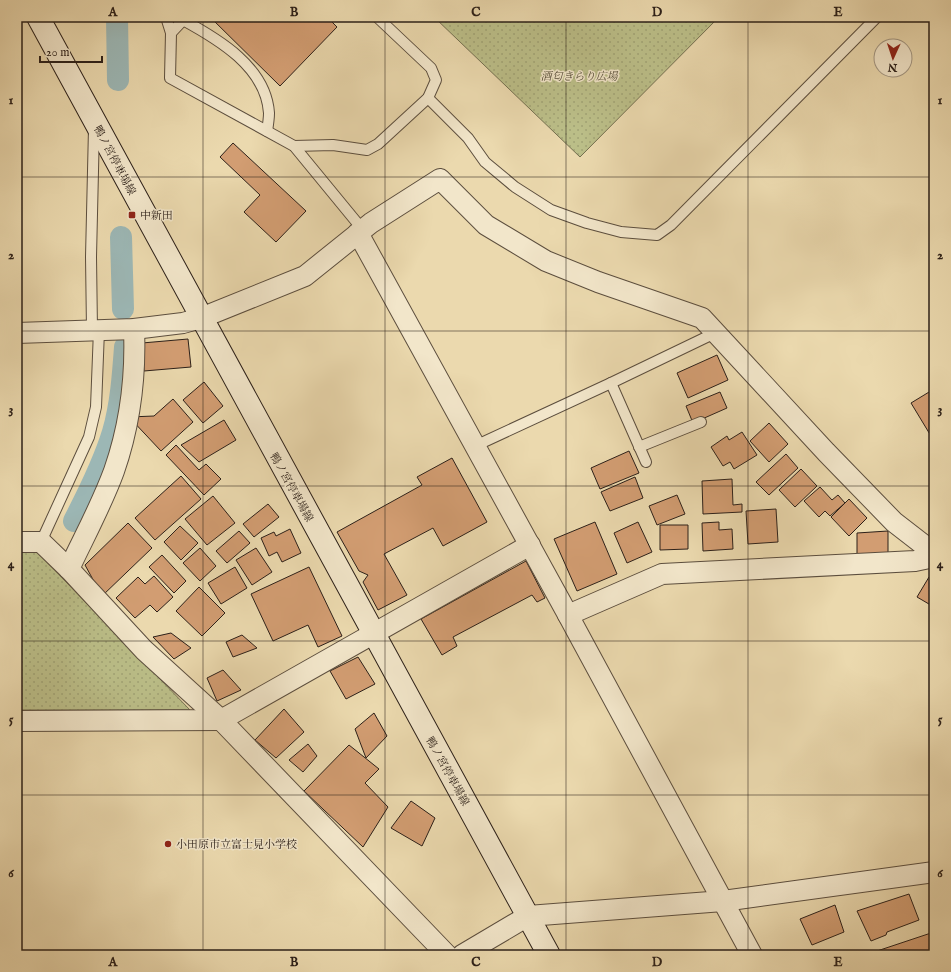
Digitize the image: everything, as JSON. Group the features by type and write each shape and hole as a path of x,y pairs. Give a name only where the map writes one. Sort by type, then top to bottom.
{"main road":[{"name":"鴨ノ宮停車場線","path":"38,17 549,955"}],"street":[{"path":"17,333 134,329 183,323 201,318 305,276 361,231 440,179 486,225 546,261 605,284 702,318 826,452 894,522 934,553"},
{"path":"361,231 475,446 752,955"},
{"path":"69,569 114,472 126,431 132,398 134,329"},
{"path":"17,542 41,542 69,569 144,650 221,720 447,955"},
{"path":"17,721 221,720 530,545"},
{"path":"568,615 662,574 915,561 934,557"},
{"path":"462,955 528,916 723,901 934,872"}],"lane":[{"path":"166,17 170,33 170,78 294,146 361,231"},
{"path":"294,146 333,145 367,150 378,144 428,98 436,80 431,68 377,17"},
{"path":"428,98 468,138 485,162 515,187 551,210 586,223 621,232 657,235 671,225 877,17"},
{"path":"170,33 184,18 214,37 254,72 266,97 269,113 267,131"},
{"path":"41,542 89,437 96,407 96,330 91,257 94,121"},
{"path":"475,446 715,333"},
{"path":"610,382 646,462"},
{"path":"639,447 701,422"}],"green space":[{"name":"酒匂きらり広場","path":"434,17 719,17 580,157"},
{"path":"17,551 36,551 190,710 17,710"}],"building":[{"path":"210,17 327,17 337,27 280,86"},
{"path":"233,143 306,211 276,242 244,212 260,195 220,157"},
{"path":"188,339 191,367 144,371 142,343"},
{"path":"717,355 728,380 688,398 677,373"},
{"path":"204,382 223,406 203,423 183,400"},
{"path":"934,389 934,441 911,403"},
{"path":"720,392 727,408 693,423 686,406"},
{"path":"173,399 193,422 161,451 129,417 154,416"},
{"path":"224,420 236,440 199,462 181,445"},
{"path":"769,423 788,444 769,462 750,441"},
{"path":"742,432 757,455 734,469 730,462 723,466 711,447 727,436 729,440"},
{"path":"176,445 199,470 206,464 221,479 204,495 166,455"},
{"path":"629,451 639,473 600,489 591,468"},
{"path":"786,454 798,468 769,495 756,482"},
{"path":"452,458 487,522 443,546 433,528 384,554 407,595 378,610 363,582 368,575 359,571 337,532 422,485 417,477"},
{"path":"801,469 817,486 795,507 779,490"},
{"path":"181,476 201,499 155,540 135,518"},
{"path":"635,477 643,498 610,511 601,492"},
{"path":"732,479 733,505 742,504 742,512 703,514 702,481"},
{"path":"820,487 832,500 838,495 845,503 830,516 825,511 819,517 804,501"},
{"path":"677,495 685,514 657,525 649,506"},
{"path":"213,496 235,523 207,545 185,519"},
{"path":"849,499 867,518 849,536 831,517"},
{"path":"268,504 279,517 254,537 243,524"},
{"path":"776,509 778,542 748,544 746,511"},
{"path":"595,522 617,574 577,591 554,539"},
{"path":"638,522 652,552 627,563 614,533"},
{"path":"719,522 719,530 732,529 733,549 703,551 702,523"},
{"path":"128,523 152,548 102,596 85,565"},
{"path":"660,525 688,525 688,549 660,550"},
{"path":"180,526 198,543 181,560 164,542"},
{"path":"290,529 301,553 282,562 277,552 269,556 261,538 274,532 276,536"},
{"path":"239,531 250,543 227,563 216,551"},
{"path":"888,531 888,556 857,557 857,533"},
{"path":"200,548 216,566 200,581 183,563"},
{"path":"256,548 272,572 252,585 236,560"},
{"path":"162,555 186,581 174,593 149,567"},
{"path":"526,561 545,598 537,602 532,595 453,637 457,646 442,655 421,619"},
{"path":"235,567 247,588 221,604 208,583"},
{"path":"309,567 342,636 318,647 308,625 273,641 251,594"},
{"path":"154,576 173,597 157,612 150,605 135,618 116,598 138,577 145,584"},
{"path":"929,577 934,580 934,607 917,597"},
{"path":"199,587 225,613 202,636 176,611"},
{"path":"171,633 191,648 174,659 153,637"},
{"path":"242,635 257,648 233,657 226,642"},
{"path":"358,657 375,684 346,699 330,671"},
{"path":"223,670 241,690 217,701 207,678"},
{"path":"284,709 304,732 276,758 255,740"},
{"path":"374,713 387,736 366,758 355,729"},
{"path":"308,744 317,756 303,772 289,760"},
{"path":"349,745 379,769 365,783 388,807 363,847 304,791"},
{"path":"411,801 435,818 422,846 391,828"},
{"path":"909,894 919,920 887,932 886,935 871,941 857,911"},
{"path":"835,905 844,932 812,945 800,919"},
{"path":"934,932 934,955 875,955 874,952"}],"waterway":[{"path":"117,17 118,80"},
{"path":"121,237 123,309"},
{"path":"74,521 90,489 113,432 120,400 125,347"}],"place":[{"name":"中新田","path":"132,215"},
{"name":"小田原市立富士見小学校","path":"168,844"}]}
